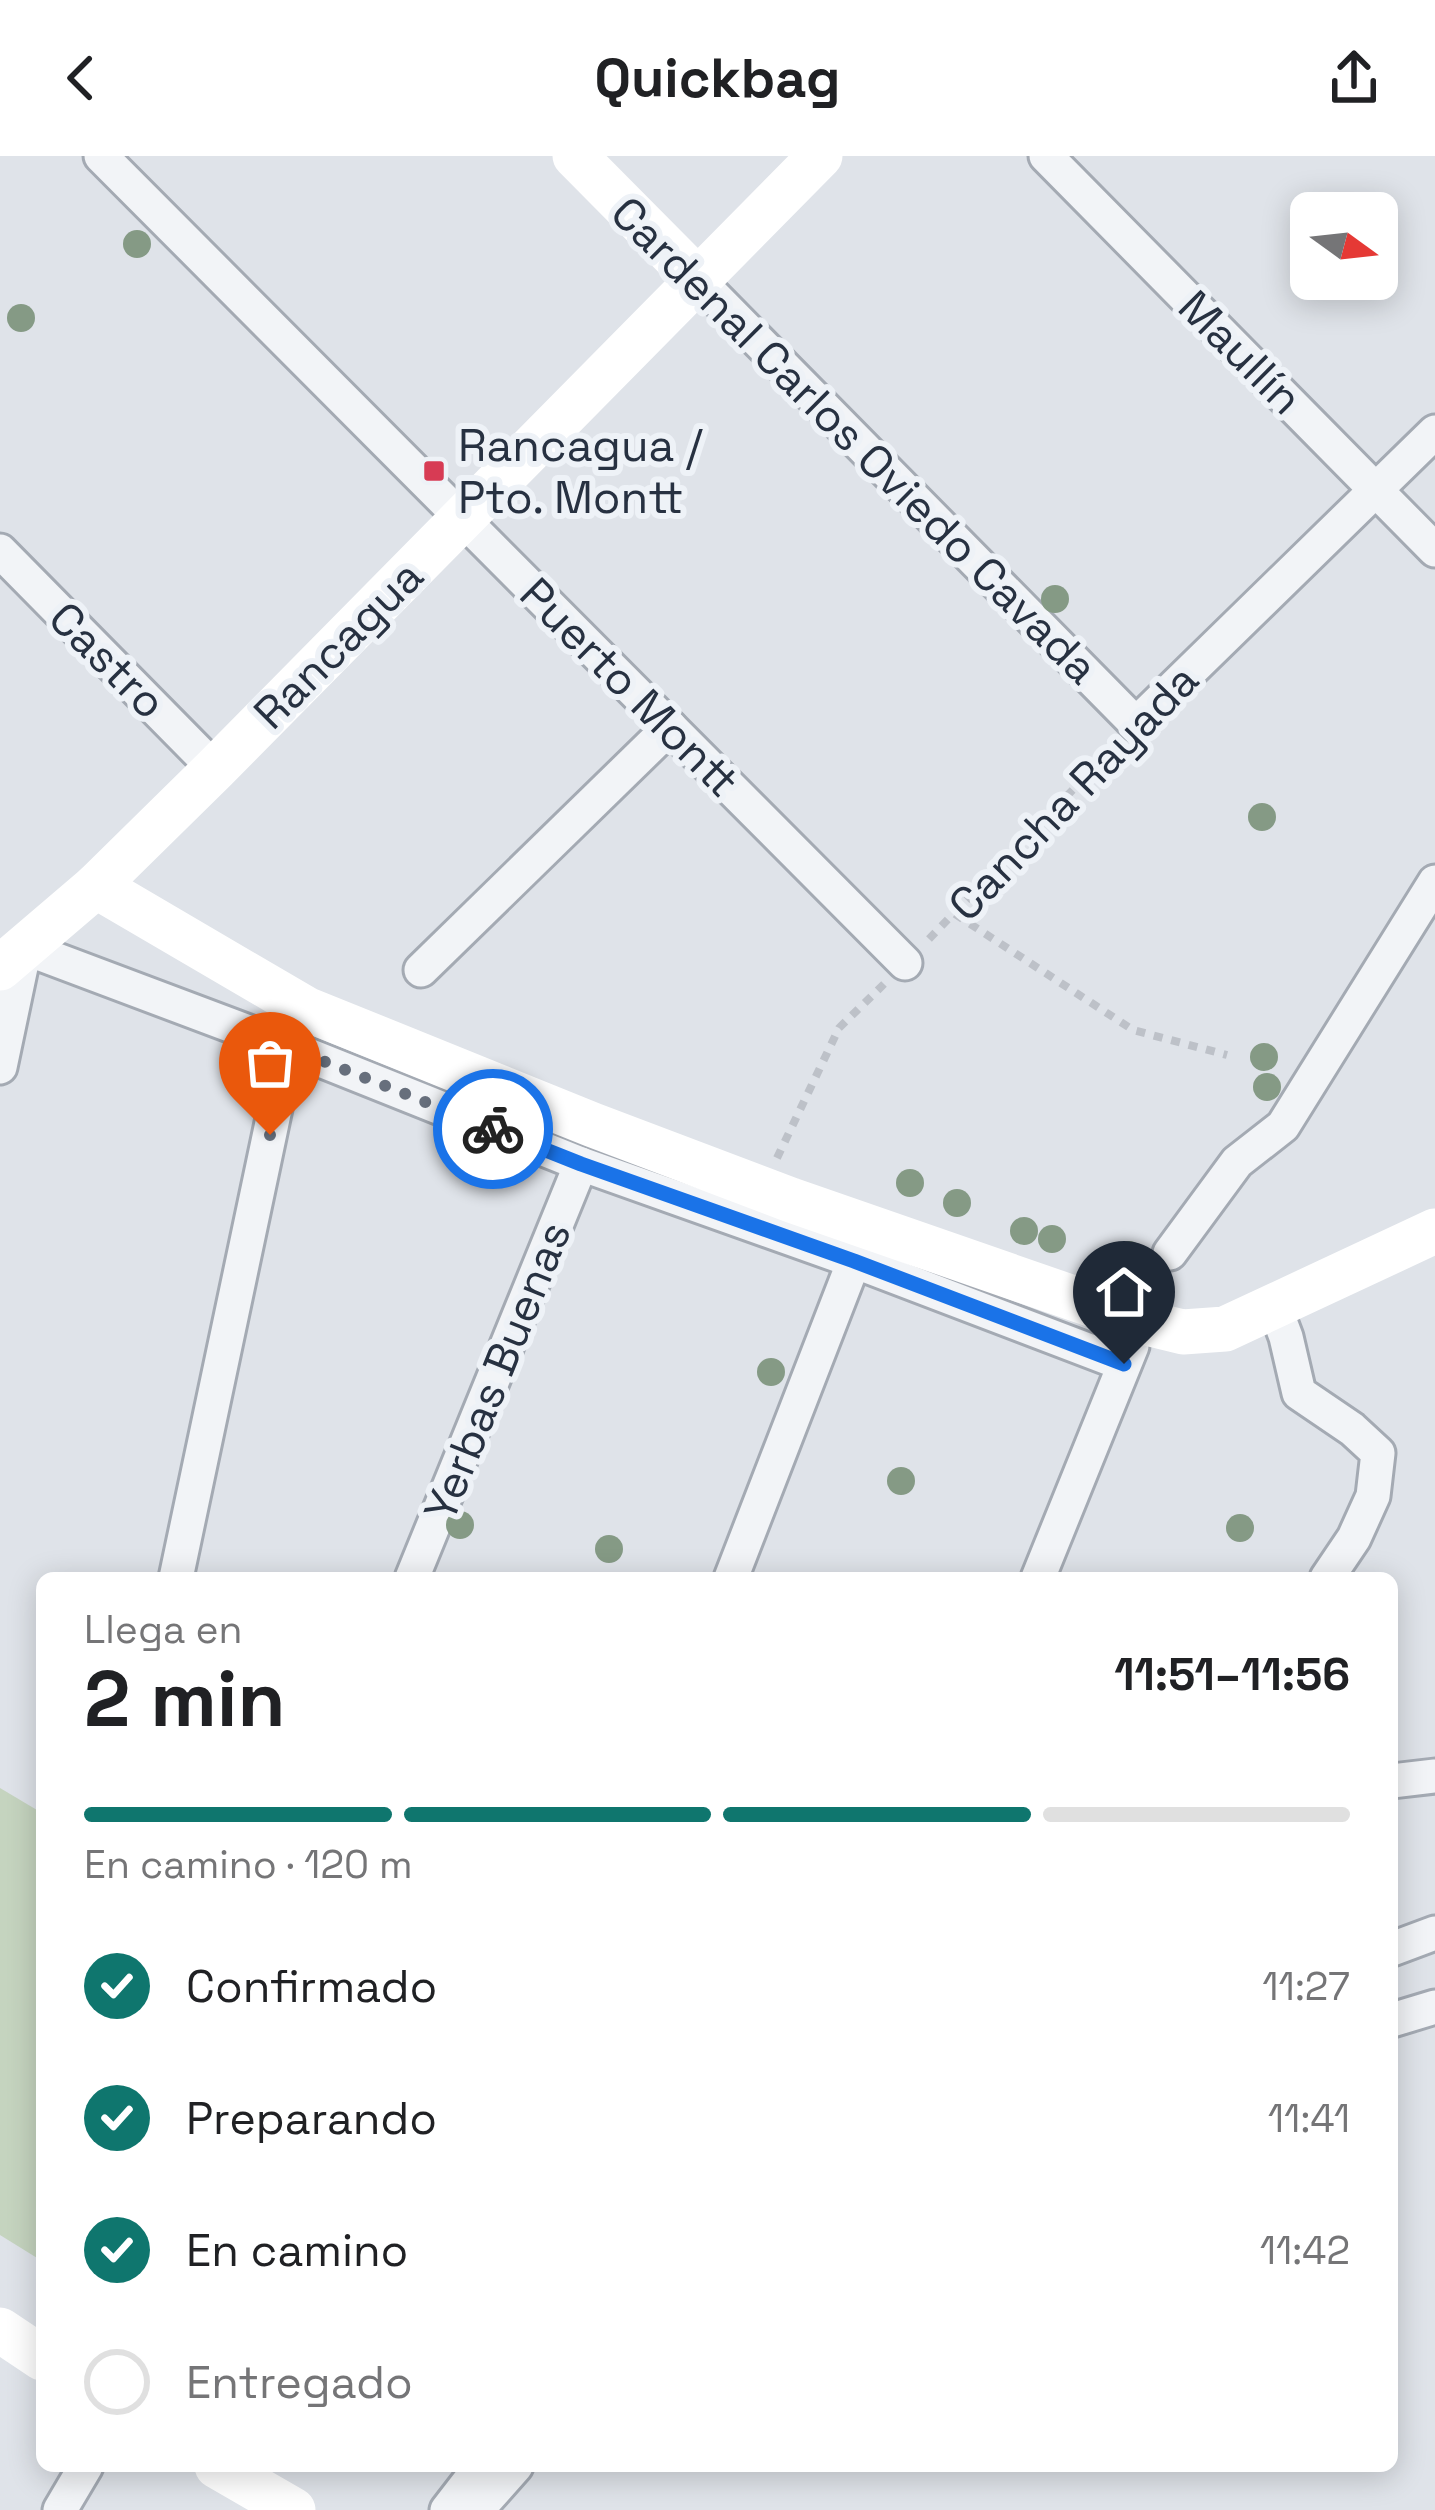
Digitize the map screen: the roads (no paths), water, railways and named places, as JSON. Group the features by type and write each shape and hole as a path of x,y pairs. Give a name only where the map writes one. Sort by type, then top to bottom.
{"main road":[{"name":"Cardenal Carlos Oviedo Cavada","path":"574,156 697,280"},
{"name":"Rancagua","path":"13,958 96,886 215,769 820,156"},
{"path":"96,886 306,1009 762,1189 1142,1322 1183,1332 1225,1329 1435,1232"},
{"path":"0,2330 36,2354"},
{"path":"227,2472 293,2510"}],"street":[{"name":"Puerto Montt","path":"101,156 905,963"},
{"name":"Maullín","path":"1046,156 1435,550"},
{"name":"Cardenal Carlos Oviedo Cavada","path":"697,280 1136,724"},
{"name":"Cancha Rayada","path":"1136,724 1435,432"},
{"name":"Castro","path":"0,551 215,769"},
{"path":"421,970 670,727"},
{"path":"1170,1253 1238,1162 1283,1126 1435,882"},
{"path":"0,1067 13,958 288,1047 581,1164 1124,1364"},
{"path":"177,1572 288,1047"},
{"name":"Yerbas Buenas","path":"414,1572 581,1164"},
{"path":"733,1572 854,1261"},
{"path":"1274,1305 1299,1393 1352,1429 1378,1454 1373,1496 1354,1538 1331,1572"},
{"path":"1041,1572 1142,1322"},
{"path":"1398,1780 1435,1776"},
{"path":"1398,1947 1435,1933"},
{"path":"1398,2018 1435,2007"},
{"path":"60,2510 82,2472"},
{"path":"447,2510 476,2472"},
{"path":"477,2510 511,2472"}],"place":[{"name":"Rancagua / Pto. Montt","path":"434,471"}]}
